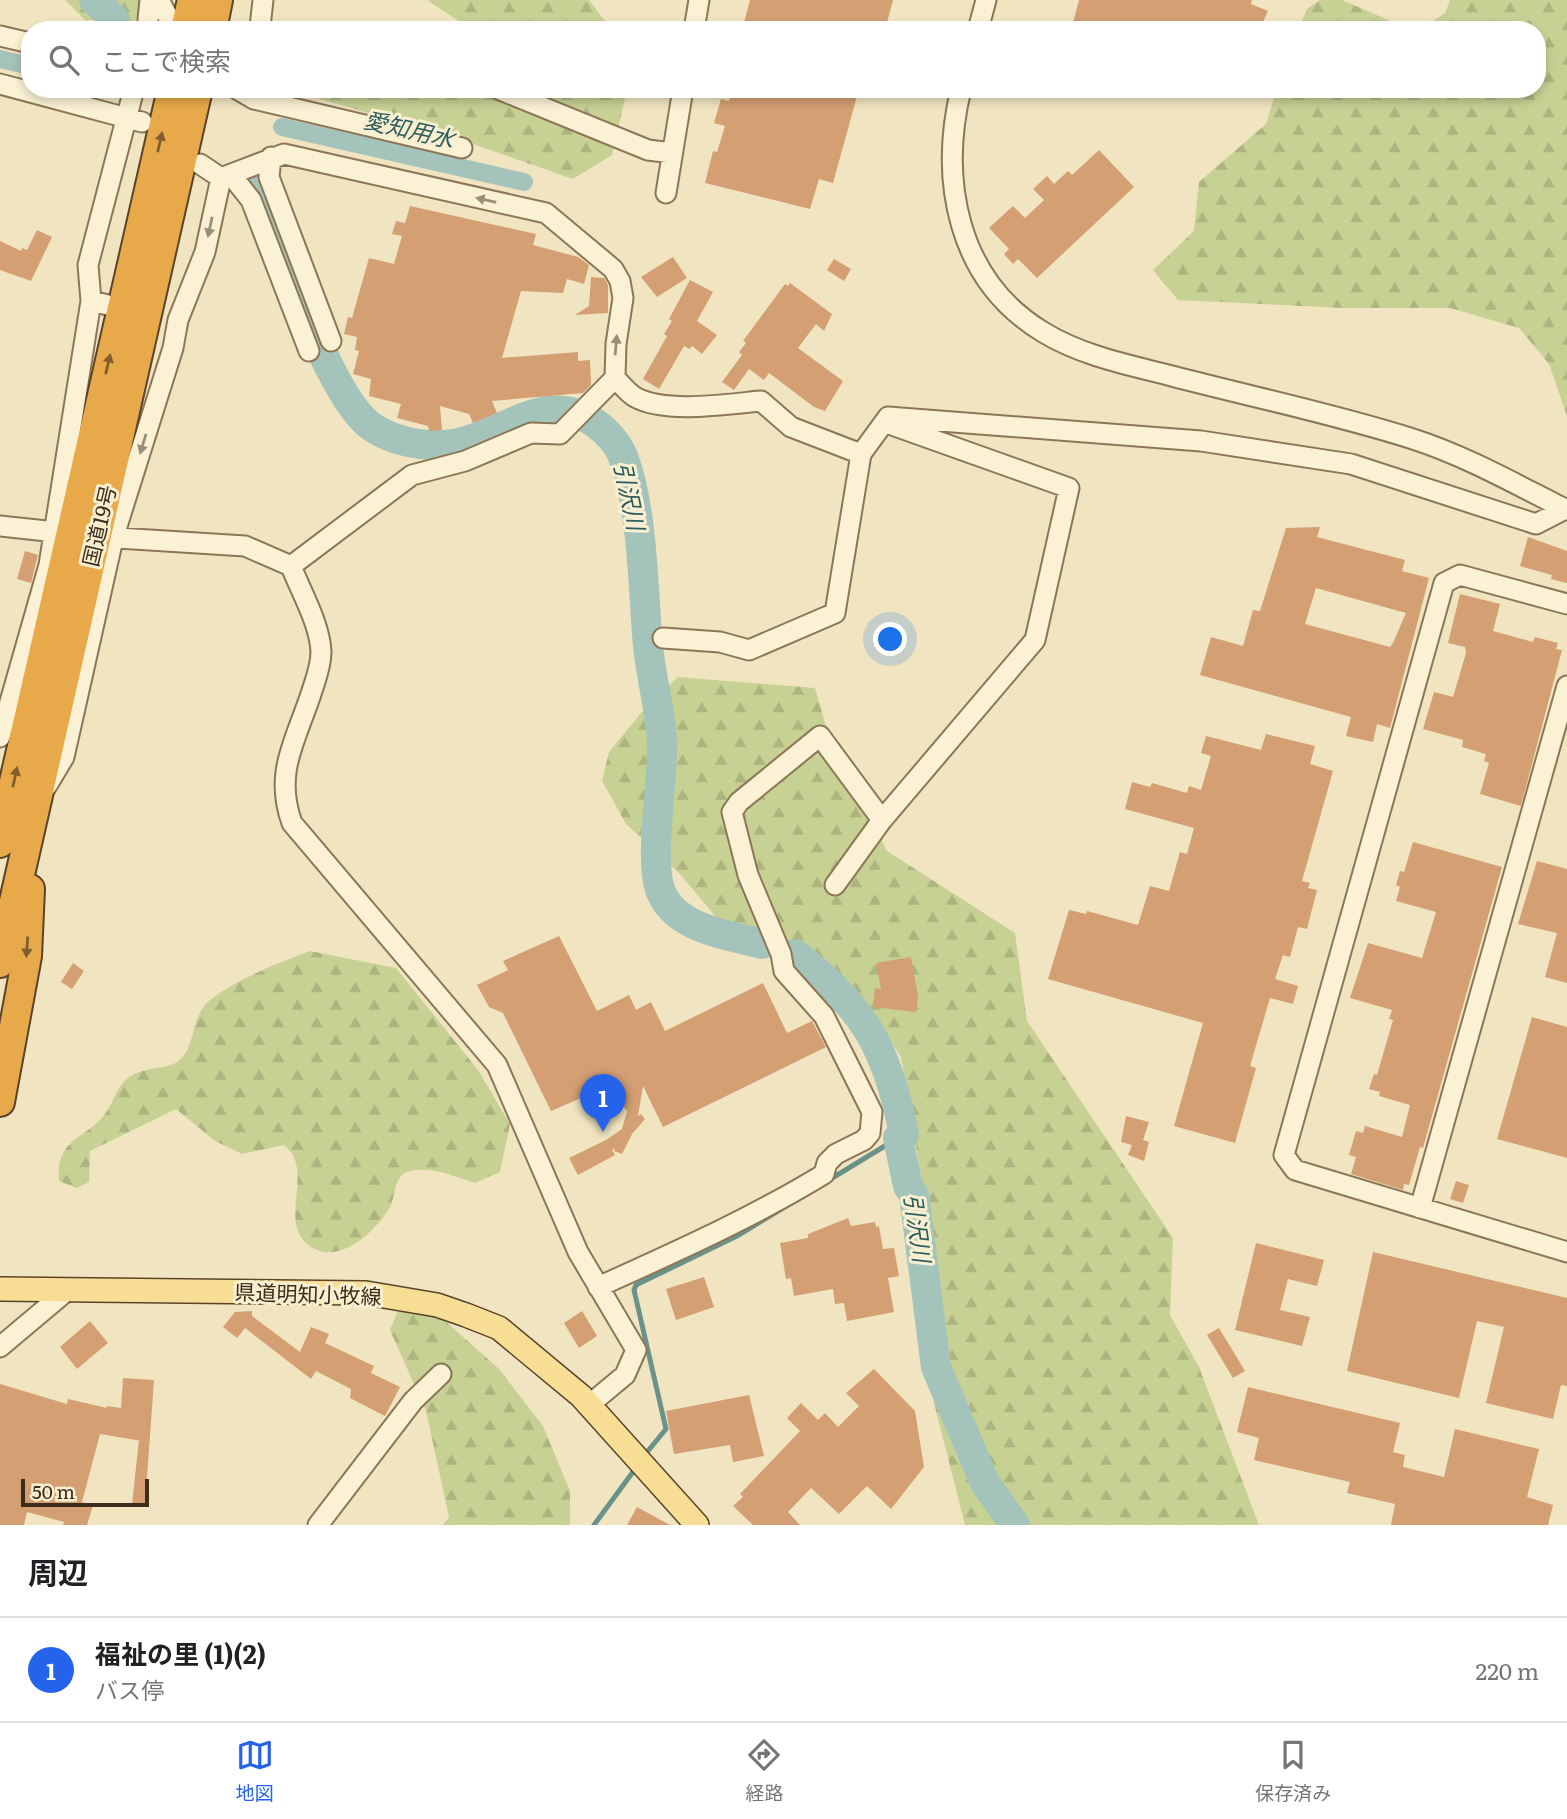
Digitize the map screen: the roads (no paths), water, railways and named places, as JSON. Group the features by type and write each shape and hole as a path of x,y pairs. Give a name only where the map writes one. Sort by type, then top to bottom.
{"highway":[{"path":"170,15 192,0"},
{"path":"214,21 218,0"},
{"name":"国道19号","path":"0,963 14,815 60,532 170,98"},
{"name":"国道19号","path":"0,843 14,815 106,538 196,98"},
{"path":"0,1102 27,956 14,815"}],"main road":[{"name":"県道明知小牧線","path":"0,1289 366,1293 437,1305 499,1328 589,1405 697,1525"}],"street":[{"path":"148,21 150,0"},
{"path":"263,0 263,21"},
{"path":"696,21 699,0"},
{"path":"980,21 986,0"},
{"path":"0,36 21,41"},
{"path":"0,84 21,89"},
{"path":"54,98 134,119"},
{"path":"0,737 60,532 100,303 88,265 134,119 134,98"},
{"path":"252,98 462,148"},
{"path":"520,98 648,150 672,153"},
{"path":"666,193 681,98"},
{"path":"960,98 951,150 952,184 960,223 979,266 1006,304 1043,332 1102,358 1415,439 1566,509"},
{"path":"226,177 284,154 546,213 613,269 620,281 623,298 616,344 615,378 560,434 531,433 465,461 412,475 290,566"},
{"path":"271,157 269,177 331,341"},
{"path":"200,164 226,177 251,200 309,351"},
{"path":"226,177 205,252 169,318 173,348 106,538 245,546 290,566 319,637 321,654 318,674 283,776 284,799 292,823 497,1065 578,1252 636,1350 625,1375 589,1405"},
{"path":"615,378 636,397 659,403 713,405 761,401 791,427 861,454"},
{"path":"663,638 720,642 750,650 835,613 861,454 888,418 1201,441 1352,464 1536,524 1566,509"},
{"path":"835,885 881,820 1035,640 1069,488 885,422"},
{"path":"0,526 60,532"},
{"path":"1567,604 1460,575 1444,583 1284,1155 1295,1170 1567,1252"},
{"path":"1420,1208 1567,686"},
{"path":"598,1287 740,1222 791,1195 824,1174 827,1163 836,1154 864,1140 870,1133 872,1112 824,1016 785,971 781,954 748,875 732,812 739,802 820,736 881,820"},
{"path":"0,1347 69,1289"},
{"path":"318,1525 413,1401 441,1374"}],"waterway":[{"path":"94,0 115,20"},
{"name":"愛知用水","path":"0,59 21,64"},
{"name":"愛知用水","path":"282,127 524,182"},
{"name":"引沢川","path":"254,174 320,349 355,410 372,427 400,440 443,445 471,439 524,417 559,410 577,414 595,423 617,445 625,462 635,505 648,646 661,728 656,861 661,892 668,904 691,922 719,933 762,944"},
{"name":"引沢川","path":"795,954 819,973 856,1012 881,1054 898,1105 904,1135 898,1138 908,1186 914,1195 936,1367 985,1483 1015,1525"},
{"path":"643,1457 666,1429 634,1290 636,1285 737,1236 898,1138"},
{"path":"594,1525 638,1465"}],"place":[{"name":"福祉の里 (1)(2)","path":"603,1132"}]}
